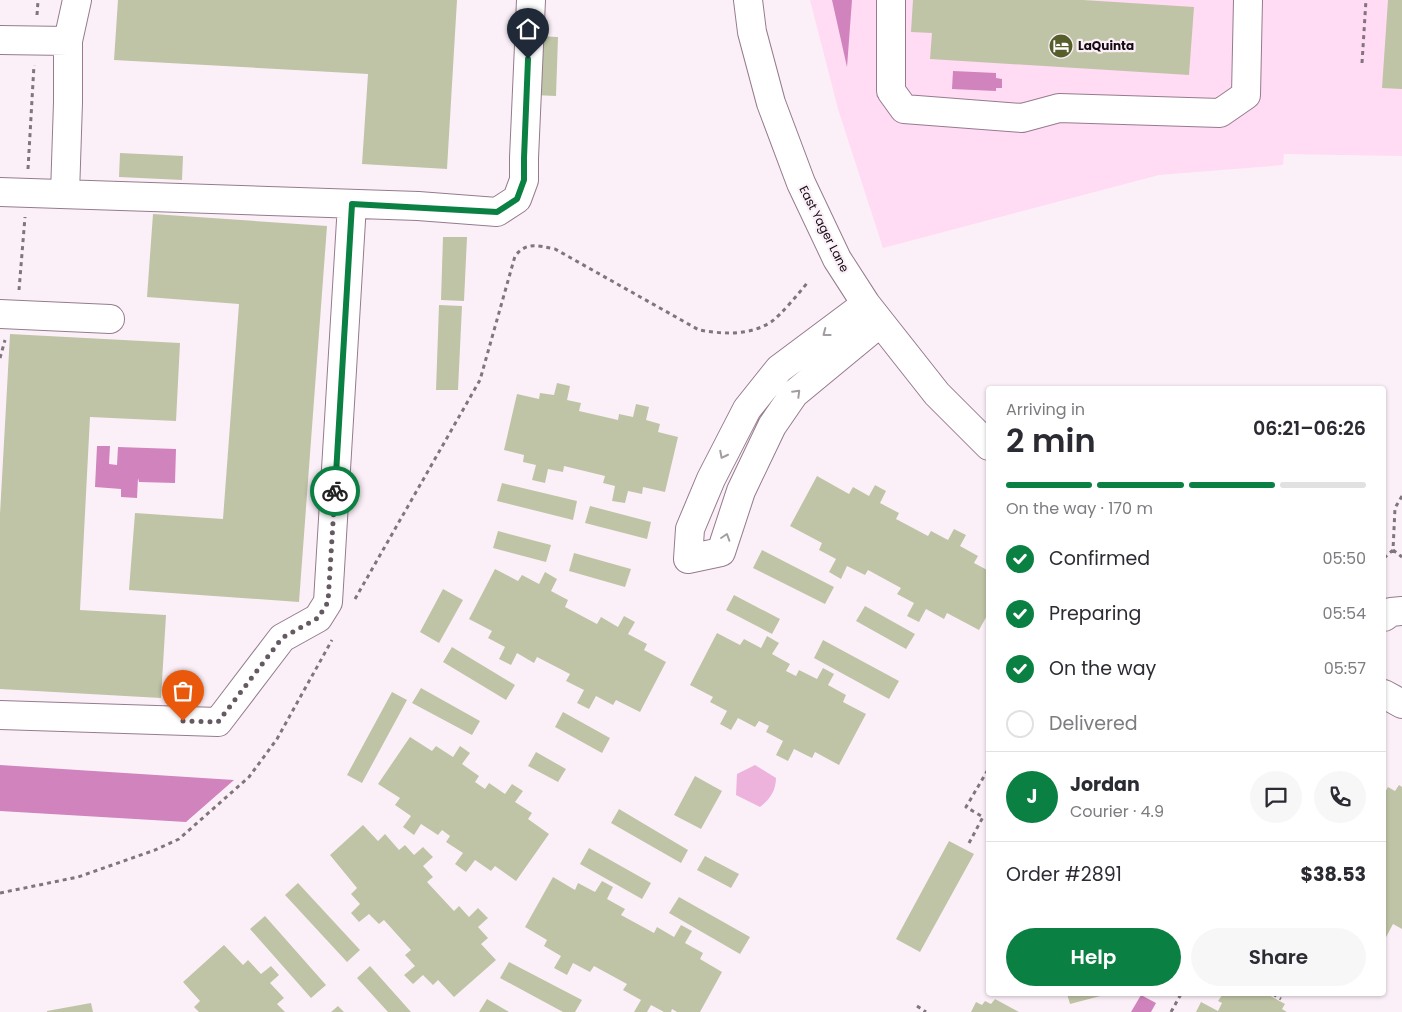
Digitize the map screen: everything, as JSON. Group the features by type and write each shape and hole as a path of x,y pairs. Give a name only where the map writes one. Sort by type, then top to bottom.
{"street":[{"path":"65,194 68,41 77,0"},
{"path":"0,192 352,204 497,212 517,199 524,180 531,0"},
{"name":"East Yager Lane","path":"748,0 752,32 771,103 801,183 837,259 873,314 937,394 986,443"},
{"path":"892,0 892,91 904,109 1022,118 1059,108 1220,113 1246,95 1248,0"},
{"path":"0,40 68,41"},
{"path":"0,716 218,722 282,638 318,618 328,602 352,204"},
{"path":"9,314 110,319"},
{"path":"873,314 794,394 772,426 741,490 721,552 688,559 690,529 711,479 747,409 779,369 873,314"},
{"path":"1386,616 1391,612 1402,611"},
{"path":"1386,695 1402,704"}],"path":[{"path":"1362,62 1366,0"},
{"path":"37,20 38,1"},
{"path":"28,174 34,60"},
{"path":"0,358 26,214"},
{"path":"354,601 480,380 515,256 522,249 534,245 555,249 699,330 722,334 749,331 771,322 808,282"},
{"path":"1386,556 1393,550 1395,508 1402,496"},
{"path":"1393,550 1402,558"},
{"path":"0,893 78,877 155,850 179,839 249,777 277,739 334,636"},
{"path":"970,843 983,817 966,807 986,773"},
{"path":"1171,1012 1180,996"},
{"path":"1277,996 1282,999"},
{"path":"917,1006 926,1012"}],"shaded area":[{"path":"810,0 1402,0 1402,156 1284,154 1283,165 1159,175 883,248 838,109"},
{"path":"832,0 852,0 847,67"},
{"path":"953,71 996,73 996,78 1002,79 1002,88 996,88 996,91 952,89"},
{"path":"97,446 110,446 109,464 117,465 118,447 176,449 175,483 139,482 138,478 137,498 121,497 121,489 95,487"},
{"path":"0,765 234,780 186,822 0,811"},
{"path":"755,765 776,778 775,787 771,795 760,807 736,795 737,774"},
{"path":"1140,996 1156,1003 1151,1012 1131,1012"}],"building":[{"path":"118,0 457,0 447,169 362,164 368,74 114,60"},
{"name":"LaQuinta","path":"913,0 1083,0 1194,7 1189,75 930,59 932,33 911,32"},
{"path":"1388,0 1402,0 1402,89 1382,88"},
{"path":"536,36 558,37 556,96 534,95"},
{"path":"120,153 183,156 182,180 119,177"},
{"path":"153,214 327,226 299,602 129,590 135,513 223,519 239,304 147,297"},
{"path":"443,237 467,237 464,301 441,300"},
{"path":"439,305 462,306 458,390 436,390"},
{"path":"10,334 180,343 176,421 90,417 80,610 166,615 161,698 0,689 0,514"},
{"path":"557,383 570,386 567,400 581,403 579,411 618,420 619,414 633,417 636,404 649,407 646,420 660,424 658,432 678,437 665,492 643,487 642,494 628,491 625,503 612,501 615,486 603,483 605,476 564,466 563,472 548,469 545,483 532,480 536,465 523,462 524,455 504,450 517,394 539,399 540,393 554,395"},
{"path":"817,476 849,494 853,487 869,496 875,485 886,491 880,503 899,513 896,519 928,536 931,531 948,540 954,529 966,535 960,546 978,556 974,563 986,569 986,617 979,630 947,613 944,619 926,609 919,622 907,616 914,603 897,594 901,588 868,570 865,575 847,566 841,579 829,572 836,559 819,550 822,543 790,526"},
{"path":"502,483 577,501 573,520 497,501"},
{"path":"590,506 651,522 647,539 585,523"},
{"path":"498,531 551,545 546,562 493,548"},
{"path":"762,550 834,587 825,604 753,568"},
{"path":"574,553 631,569 625,587 569,571"},
{"path":"495,569 518,581 522,575 539,584 545,572 557,579 551,591 568,600 565,607 597,624 601,617 618,627 624,616 635,622 628,634 647,644 644,650 666,662 640,712 616,700 613,705 596,696 589,709 577,703 584,690 566,681 570,674 537,657 534,663 517,653 511,665 499,659 505,647 488,638 492,631 469,619"},
{"path":"443,589 463,600 439,643 420,632"},
{"path":"734,595 780,619 772,634 726,610"},
{"path":"865,606 915,634 906,649 856,621"},
{"path":"717,633 740,645 744,639 761,648 767,636 779,643 772,654 790,664 786,671 796,676 799,670 817,679 823,668 834,674 828,685 846,695 843,702 866,714 839,765 815,752 812,758 794,749 788,761 776,755 783,741 766,732 769,726 759,721 755,727 738,718 731,730 720,724 727,711 710,702 713,697 690,685"},
{"path":"823,640 899,681 889,699 814,658"},
{"path":"452,647 515,685 506,700 443,662"},
{"path":"421,688 480,721 472,735 412,703"},
{"path":"392,692 407,700 362,783 347,775"},
{"path":"563,712 610,738 602,753 555,727"},
{"path":"410,737 432,751 436,746 453,757 460,746 470,753 462,764 479,776 475,782 485,789 489,783 505,794 512,784 523,791 515,802 532,813 528,819 549,834 516,881 495,866 491,871 475,860 466,872 455,864 463,853 446,842 450,836 442,830 438,835 421,824 414,835 403,827 411,816 395,805 400,798 378,784"},
{"path":"536,752 566,769 558,782 528,766"},
{"path":"695,776 722,791 701,829 674,815"},
{"path":"1399,785 1402,787 1402,929 1393,924 1386,937 1386,790 1388,787 1395,791"},
{"path":"619,809 688,850 681,863 611,823"},
{"path":"363,825 378,841 385,834 399,850 405,845 414,855 423,847 433,857 423,866 433,877 427,882 454,911 459,906 469,917 478,908 488,918 478,927 488,938 481,944 496,960 454,997 438,980 433,985 423,975 413,984 404,975 415,966 405,955 411,950 384,920 379,924 369,914 359,922 351,913 360,904 351,894 357,888 330,855"},
{"path":"949,841 974,854 920,952 896,939"},
{"path":"589,848 651,883 642,899 580,864"},
{"path":"705,856 739,874 731,888 697,870"},
{"path":"553,877 575,890 578,883 595,892 602,881 613,887 607,899 625,909 621,915 654,933 657,927 674,937 681,925 692,931 685,943 703,953 700,959 722,972 700,1012 677,1012 672,1009 671,1012 664,1012 651,1005 647,1012 634,1012 641,1000 623,990 627,984 594,966 590,972 573,963 567,975 554,968 561,956 544,946 547,940 525,927"},
{"path":"298,883 360,950 347,962 285,895"},
{"path":"679,897 750,937 740,954 669,913"},
{"path":"265,916 326,985 311,998 250,929"},
{"path":"224,945 243,965 248,960 261,974 271,966 279,975 270,983 284,998 277,1004 285,1012 199,1012 194,1007 200,1001 183,982"},
{"path":"509,962 582,1000 575,1012 563,1012 500,978"},
{"path":"370,966 411,1012 388,1012 357,978"},
{"path":"1068,996 1100,996 1070,1004"},
{"path":"1222,996 1271,996 1285,1004 1282,1009 1287,1012 1196,1012 1201,1002 1218,1011 1222,1003 1218,1001"},
{"path":"487,999 509,1012 479,1012"},
{"path":"995,999 1019,1012 971,1012 976,1002 982,1005 985,1001 991,1004"},
{"path":"91,1003 93,1012 47,1012 47,1011"},
{"path":"338,1006 344,1012 331,1012"}],"way so far":[{"path":"183,721 218,722 282,638 318,618 328,602 335,491"}],"place":[{"name":"LaQuinta","path":"1061,46"}],"route":[{"path":"335,491 352,204 418,206 497,212 517,199 524,180 528,59"}]}
